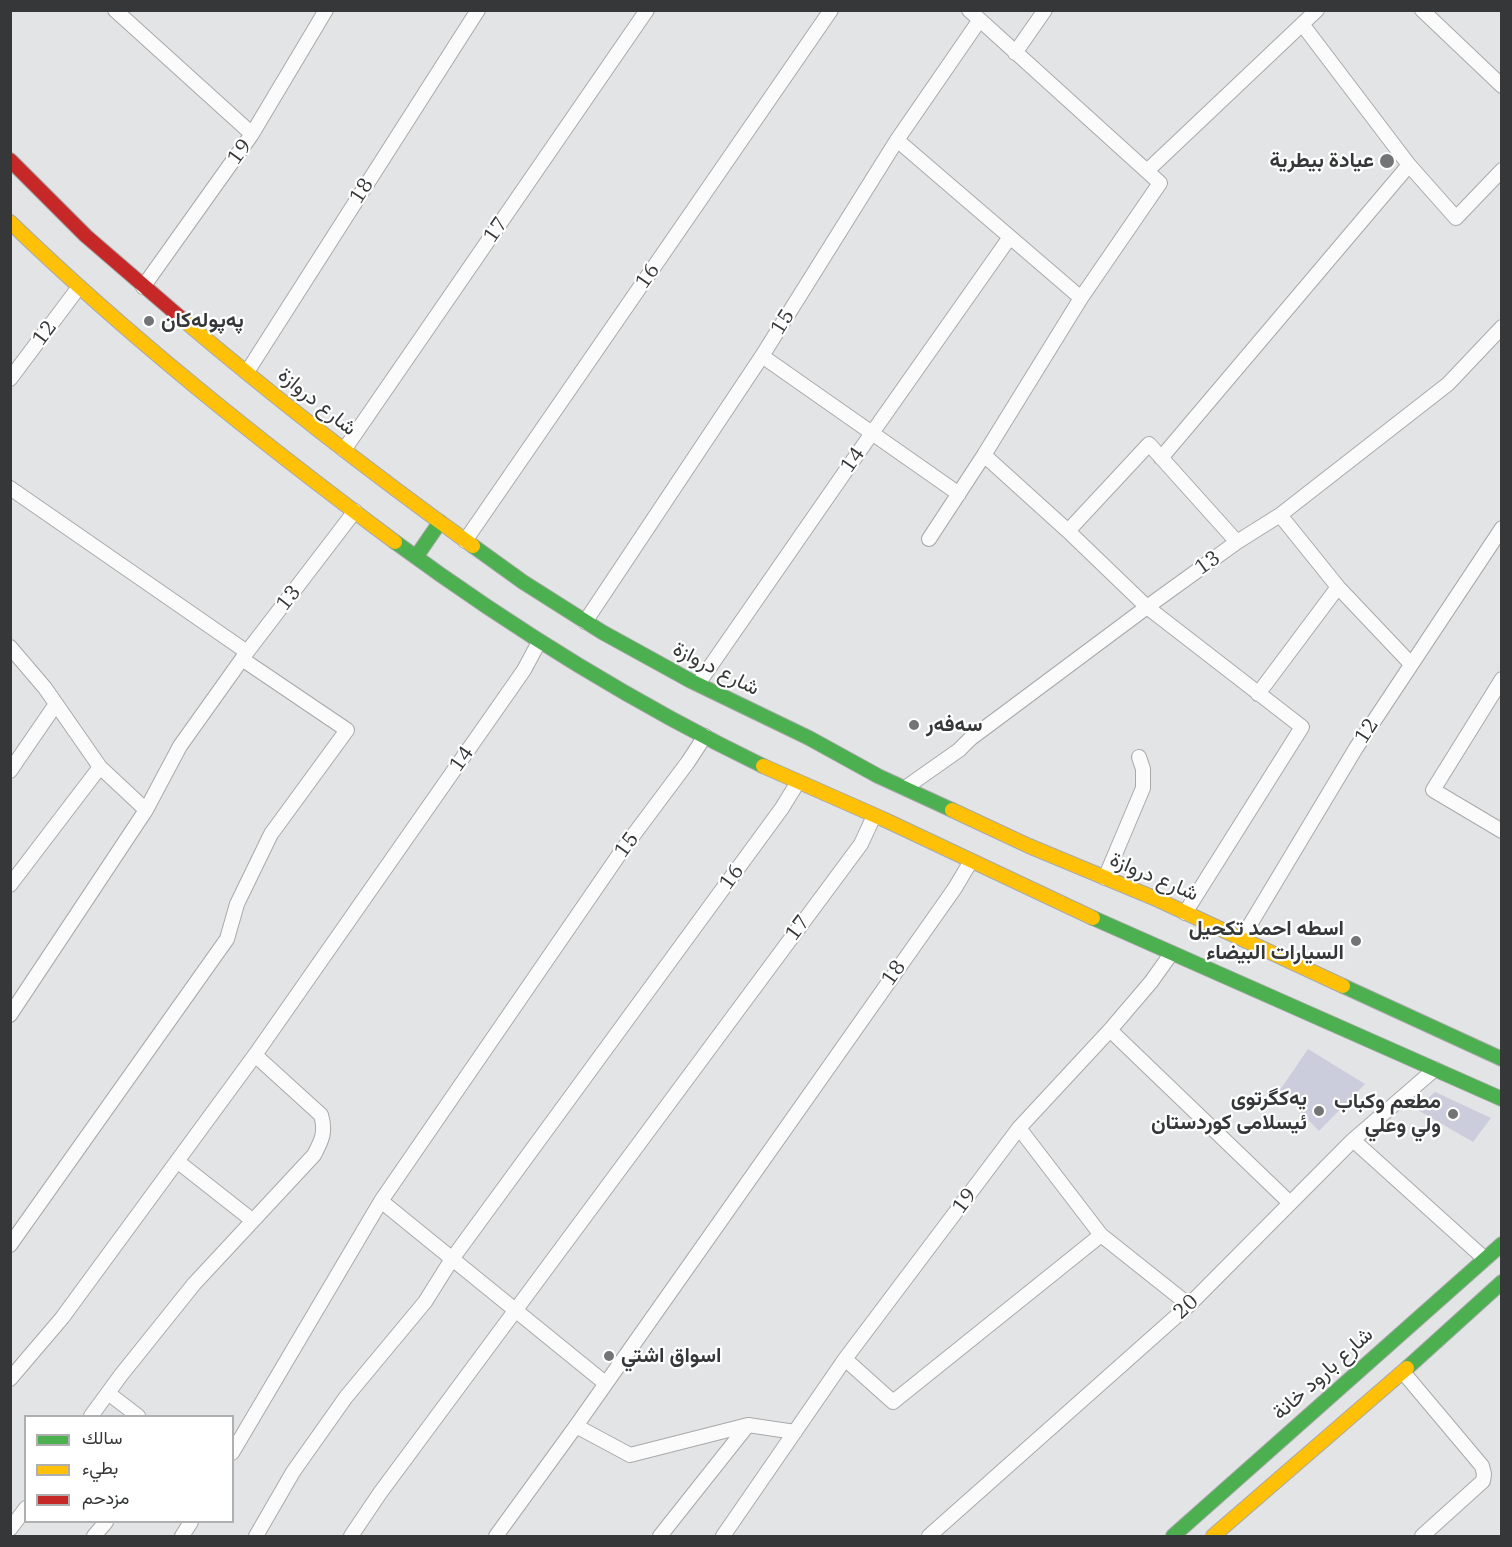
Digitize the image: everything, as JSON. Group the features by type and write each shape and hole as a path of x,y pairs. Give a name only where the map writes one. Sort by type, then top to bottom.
{"main road":[{"name":"شارع دروازة","path":"10,160 86,236 143,287 344,450 465,541 585,622 698,684 809,738 878,776 1029,846 1242,938 1502,1059"},
{"path":"10,222 79,287 190,382 416,557 539,642 705,736 798,782 1171,954 1500,1099"},
{"path":"416,557 440,522"},
{"name":"شارع بارود خانة","path":"1173,1536 1485,1259 1500,1249"},
{"path":"1213,1536 1403,1372 1502,1282"}],"street":[{"path":"115,10 252,134"},
{"name":"18","path":"247,372 478,10"},
{"name":"17","path":"344,450 647,10"},
{"name":"16","path":"465,541 831,10"},
{"path":"1015,53 1045,10"},
{"path":"1148,171 1317,10"},
{"path":"1422,10 1502,87"},
{"name":"19","path":"143,287 252,134 324,11"},
{"path":"929,539 1081,298 1160,183 974,16"},
{"name":"15","path":"585,622 762,356 974,16"},
{"path":"1302,24 1409,165 1456,218 1502,170"},
{"path":"897,140 1081,298"},
{"path":"1161,458 1409,165"},
{"name":"14","path":"698,684 1010,237"},
{"name":"12","path":"10,379 79,287"},
{"name":"13","path":"905,788 959,750 970,739 1147,607 1237,542 1280,515 1448,384 1502,327"},
{"path":"762,356 958,494"},
{"path":"1068,531 1149,444 1237,542"},
{"path":"984,455 1147,607 1302,728 1185,913"},
{"path":"10,488 347,730 271,834 237,904 227,939 10,1245"},
{"name":"13","path":"10,1015 146,810 180,746 355,511"},
{"path":"1280,515 1338,587 1411,664"},
{"name":"12","path":"1242,938 1356,748 1502,528"},
{"path":"1258,694 1338,587"},
{"name":"14","path":"10,1379 62,1318 255,1055 524,669 539,642"},
{"path":"10,647 56,704 99,767 146,810"},
{"path":"1501,682 1433,790 1502,831"},
{"path":"10,771 56,704"},
{"name":"15","path":"234,1450 381,1201 624,849 705,736"},
{"path":"1105,878 1143,788 1143,769 1138,757"},
{"path":"10,885 99,767"},
{"name":"16","path":"256,1536 293,1472 346,1397 425,1302 452,1259 782,808 798,782"},
{"name":"17","path":"351,1536 514,1311 861,844 874,816"},
{"name":"18","path":"496,1536 955,888 971,861"},
{"name":"19","path":"723,1536 845,1359 1019,1128 1110,1030 1151,982 1171,954"},
{"path":"1110,1030 1290,1203"},
{"path":"92,1415 143,1346 194,1284 314,1155 323,1138 324,1127 321,1115 255,1055"},
{"name":"20","path":"929,1536 1189,1305 1353,1140 1435,1069"},
{"path":"1019,1128 1101,1235 1189,1305"},
{"path":"1353,1140 1485,1259"},
{"path":"177,1161 252,1220"},
{"path":"381,1201 605,1383"},
{"path":"845,1359 893,1402 1101,1235"},
{"path":"1403,1372 1482,1466 1484,1474 1483,1481 1422,1536"},
{"path":"108,1393 137,1415"},
{"path":"576,1426 630,1455 748,1425 795,1432"},
{"path":"660,1536 748,1425"},
{"path":"10,1529 24,1511"},
{"path":"94,1536 104,1523"},
{"path":"182,1536 190,1523"}],"building":[{"name":"یەکگرتوی ئیسلامی کوردستان","path":"1308,1049 1365,1084 1319,1131 1280,1090"},
{"name":"مطعم وكباب ولي وعلي","path":"1435,1092 1491,1118 1473,1142 1416,1109"}],"traffic: fast":[{"path":"416,557 440,522"},
{"path":"395,542 439,574 574,663 667,717 763,766"},
{"path":"473,546 523,582 602,632 691,681 809,738 878,776 952,810"},
{"path":"1093,918 1502,1099"},
{"path":"1343,986 1502,1059"},
{"path":"1173,1536 1502,1244"},
{"path":"1407,1368 1502,1282"}],"traffic: slow":[{"path":"10,222 102,307 197,388 395,542"},
{"path":"181,318 325,435 473,546"},
{"path":"763,766 883,819 1093,918"},
{"path":"952,810 1029,846 1154,898 1343,986"},
{"path":"1213,1536 1407,1368"}],"traffic: jam":[{"path":"10,160 86,236 181,318"}],"place":[{"name":"عيادة بيطرية","path":"1387,161"},
{"name":"پەپولەکان","path":"149,321"},
{"name":"سەفەر","path":"914,725"},
{"name":"اسطه احمد تكحيل السيارات البيضاء","path":"1356,941"},
{"name":"یەکگرتوی ئیسلامی کوردستان","path":"1319,1111"},
{"name":"مطعم وكباب ولي وعلي","path":"1453,1114"},
{"name":"اسواق اشتي","path":"609,1356"}]}
